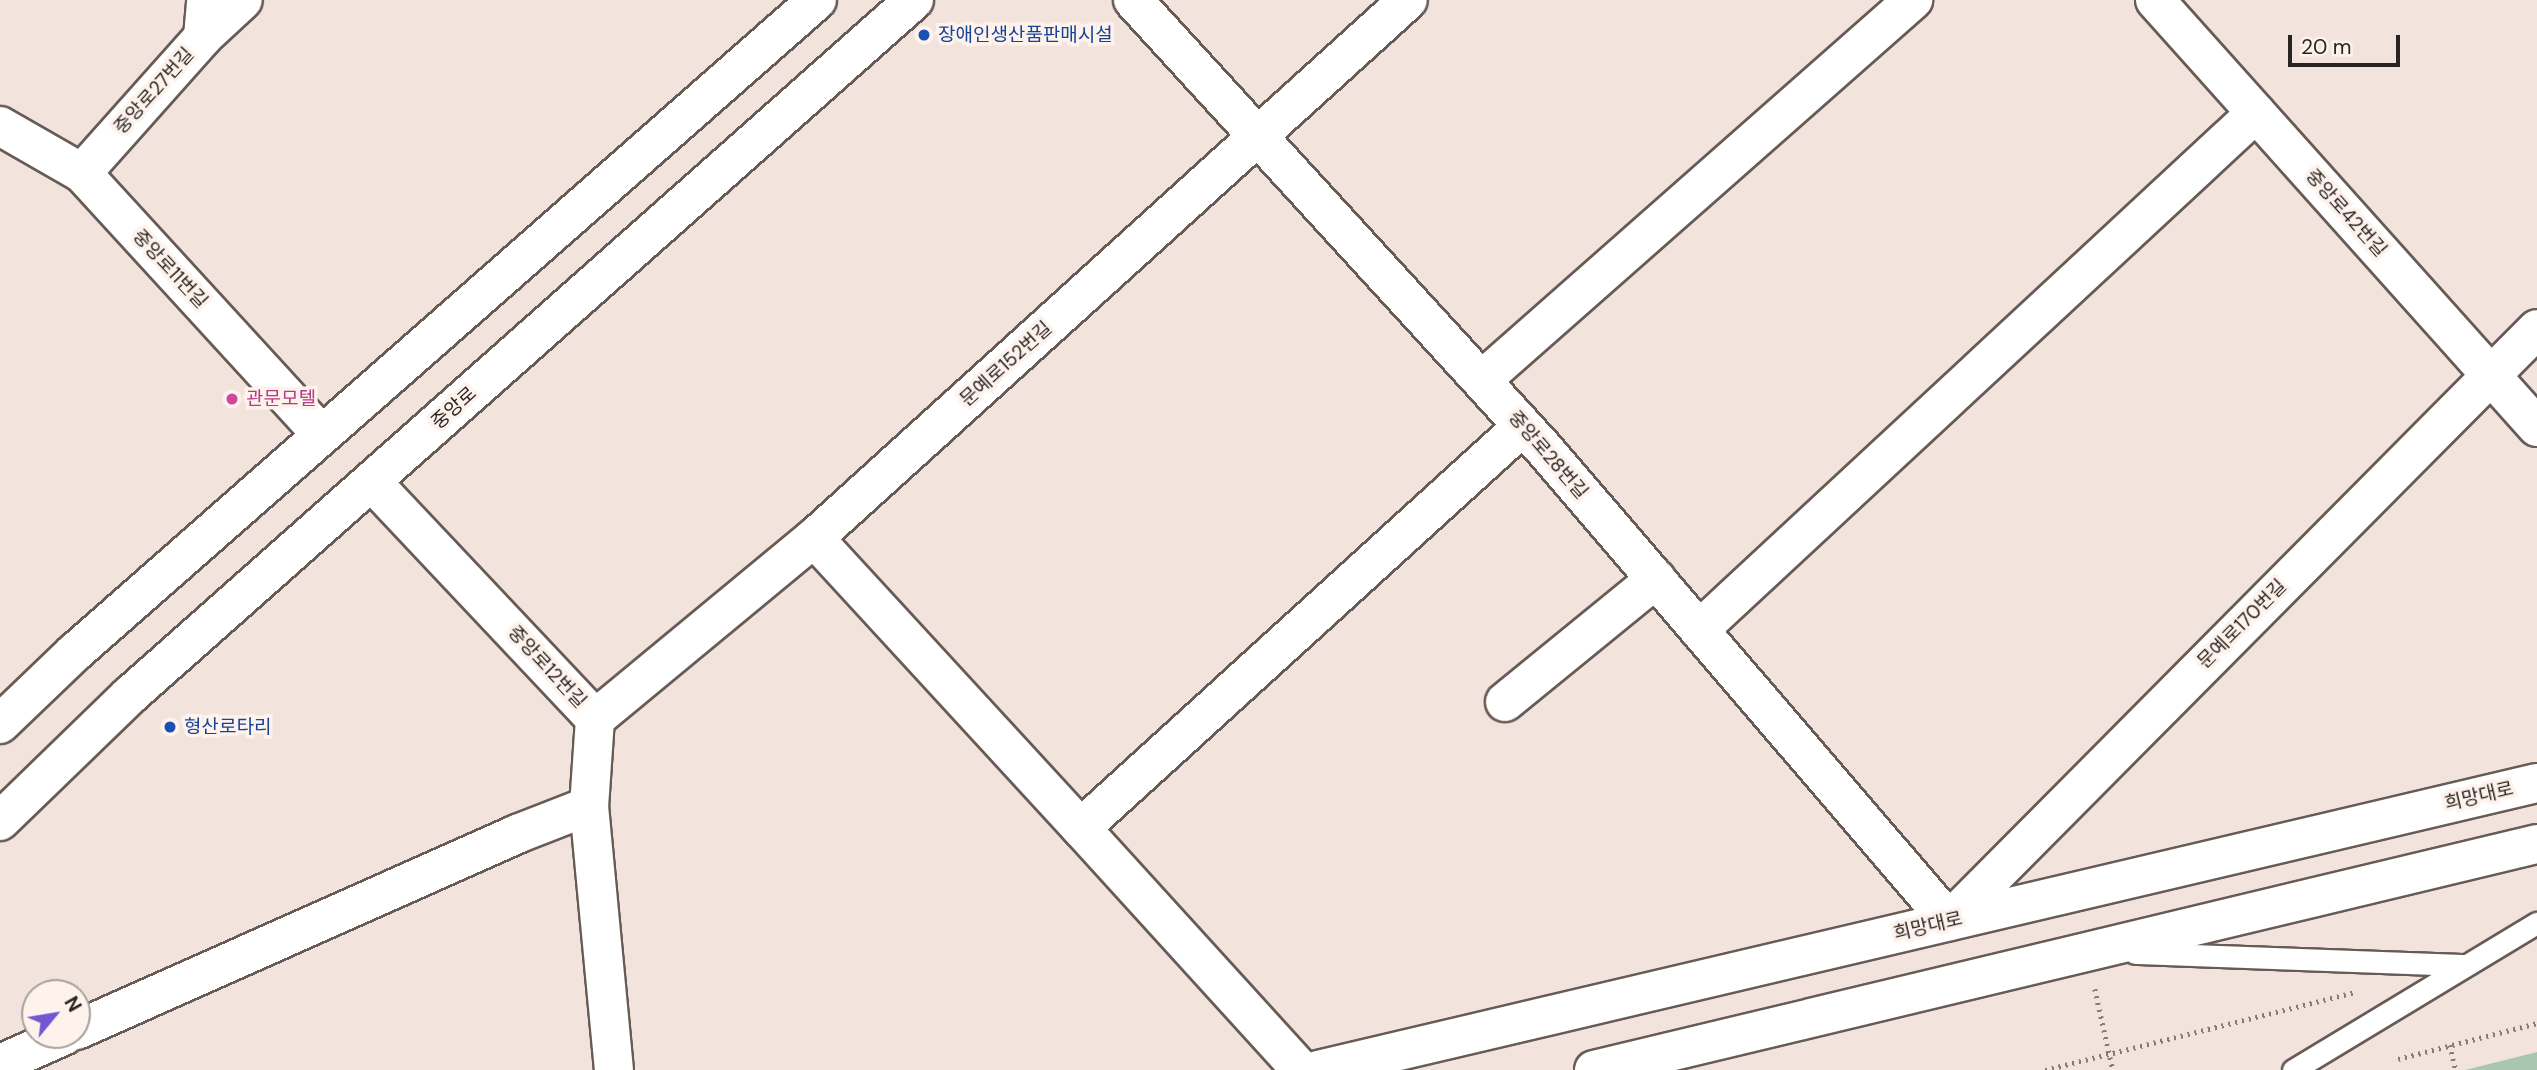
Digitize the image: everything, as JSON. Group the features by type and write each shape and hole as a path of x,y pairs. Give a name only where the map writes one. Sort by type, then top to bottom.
{"street":[{"name":"중앙로27번길","path":"82,173 204,18 243,0"},
{"path":"0,724 74,653 817,0"},
{"name":"중앙로","path":"0,821 129,696 914,0"},
{"name":"중앙로28번길","path":"1133,0 1523,426 1950,921"},
{"name":"문예로152번길","path":"595,719 814,537 1408,0"},
{"path":"1482,380 1913,0"},
{"name":"중앙로42번길","path":"2155,0 2537,427"},
{"path":"1699,630 2256,113"},
{"name":"중앙로11번길","path":"0,126 82,173 322,435"},
{"name":"문예로170번길","path":"1950,921 2490,373 2537,330"},
{"path":"1081,828 1523,426"},
{"name":"중앙로12번길","path":"372,481 595,719 589,806 614,1070"},
{"path":"814,537 1301,1070"},
{"path":"1505,702 1656,579"},
{"name":"희망대로","path":"1318,1070 2537,783"},
{"path":"91,1024 517,834 589,806"},
{"path":"1594,1070 2090,965 2537,844"},
{"path":"0,1064 34,1049"}],"lane":[{"path":"2293,1070 2537,923"},
{"path":"2090,965 2465,965"}],"path":[{"path":"2090,965 2113,1070"},
{"path":"2045,1070 2360,992"},
{"path":"2398,1059 2537,1023"},
{"path":"2450,1045 2456,1070"}],"green space":[{"path":"2537,1052 2537,1070 2465,1070"}],"place":[{"name":"장애인생산품판매시설","path":"924,35"},
{"name":"관문모텔","path":"232,399"},
{"name":"형산로타리","path":"170,727"}]}
